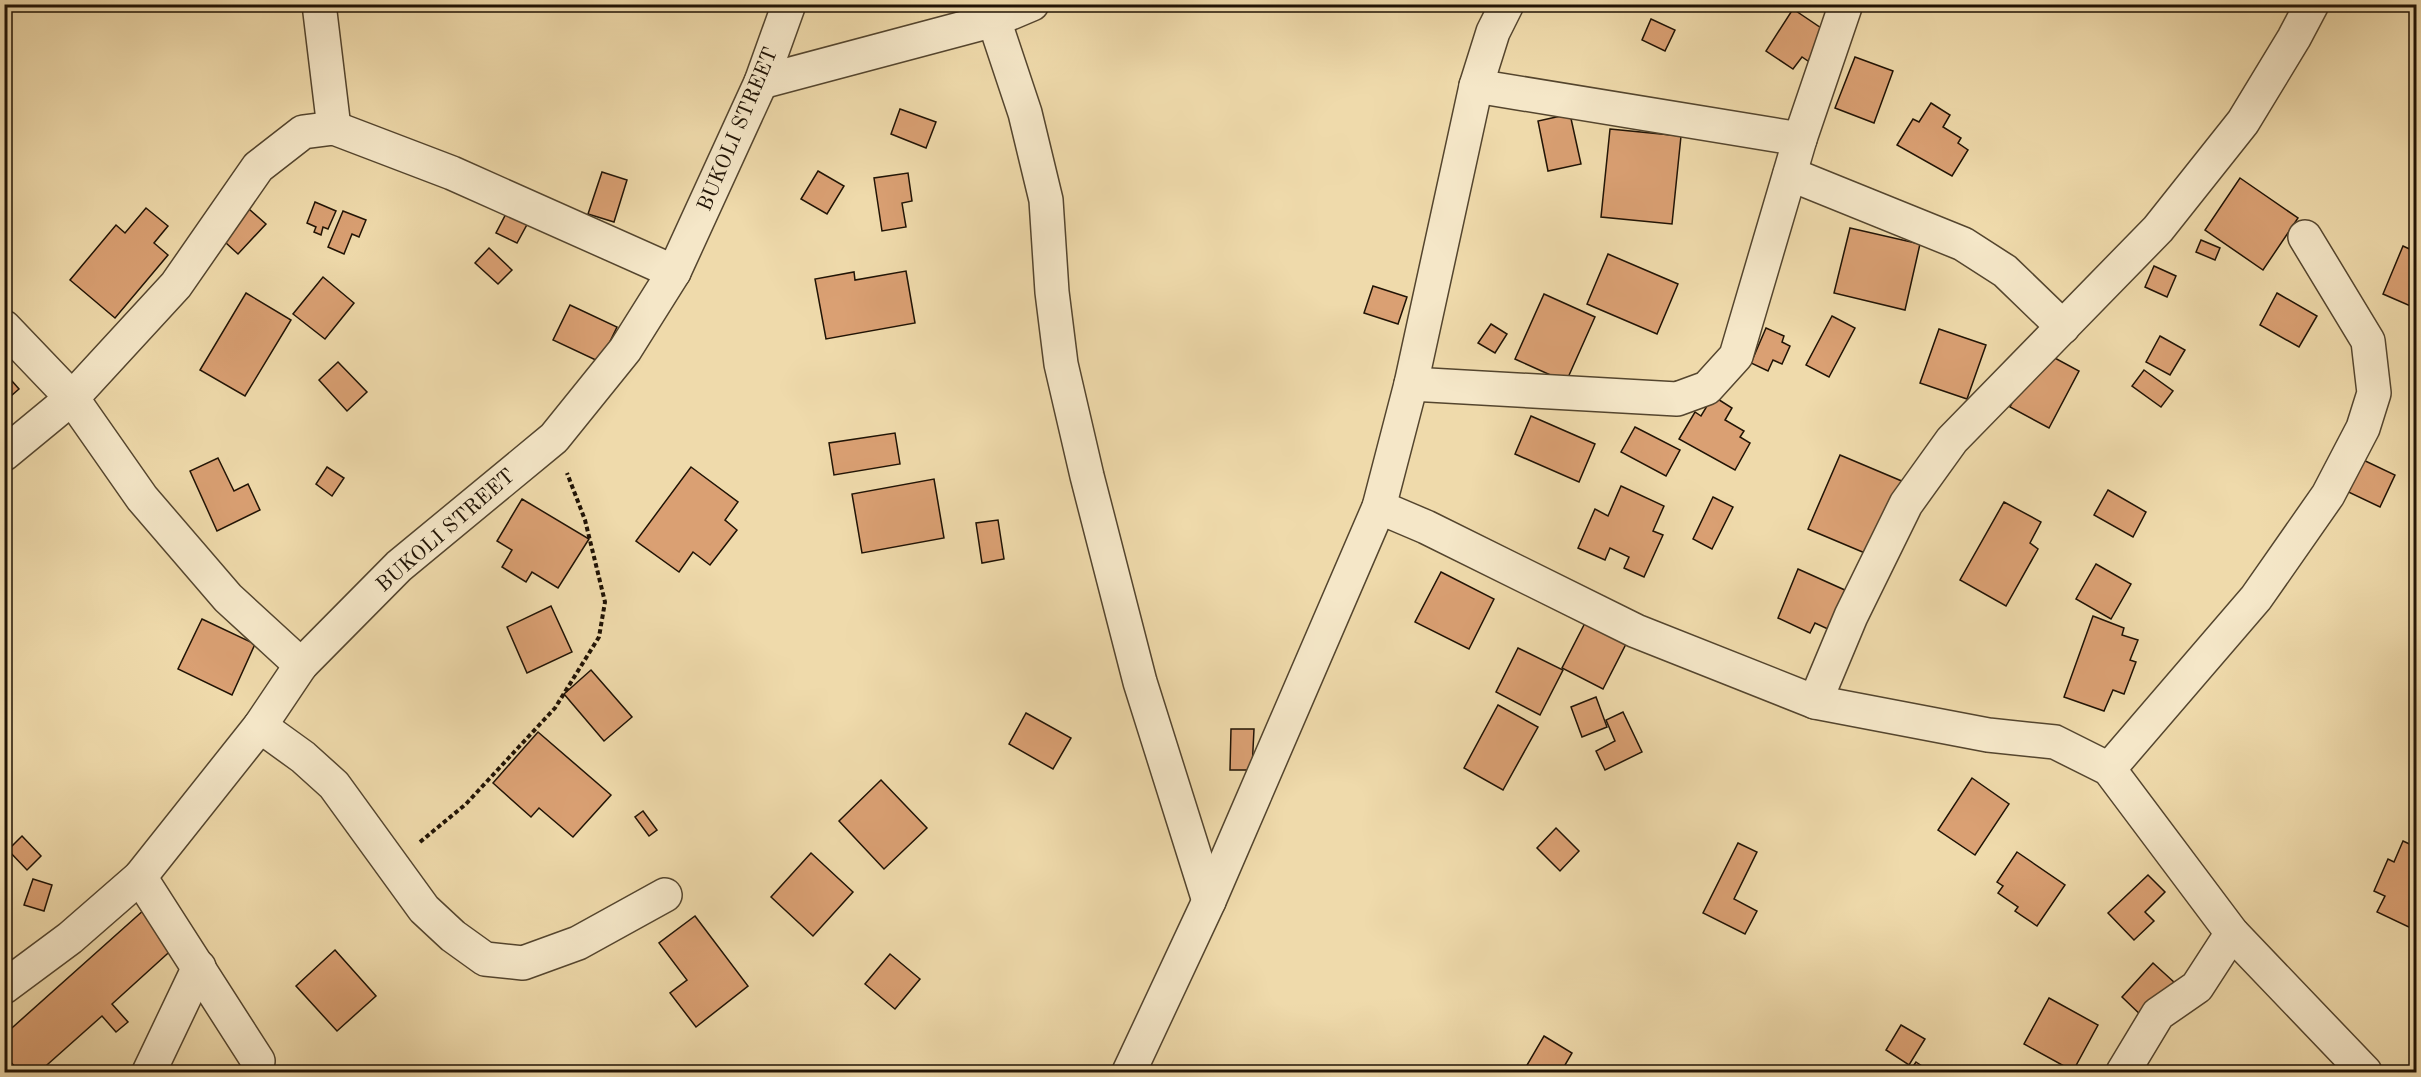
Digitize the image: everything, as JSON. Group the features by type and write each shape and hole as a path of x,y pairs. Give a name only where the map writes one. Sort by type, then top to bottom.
{"street":[{"path":"319,4 334,128"},
{"name":"BUKOLI STREET","path":"4,987 70,938 140,877 260,726 301,665 399,566 554,438 625,350 674,272 761,82 789,4"},
{"path":"761,82 993,20 1032,4"},
{"path":"1129,1072 1209,902 1379,507 1411,384 1476,86 1493,32 1507,4"},
{"path":"1411,384 1677,399 1707,388 1736,356 1800,139 1846,4"},
{"path":"1815,702 1851,616 1906,504 1952,440 2158,229 2243,122 2312,4"},
{"path":"993,20 1025,113 1046,200 1052,292 1061,363 1087,476 1140,682 1209,902"},
{"path":"1476,86 1800,139"},
{"path":"4,454 72,398 177,285 258,167 303,132 334,128 452,173 674,272"},
{"path":"1790,174 1963,244 2005,272 2063,327"},
{"path":"2109,769 2256,598 2328,495 2363,428 2374,393 2368,340 2305,237"},
{"path":"4,327 72,398 142,498 228,598 301,665"},
{"path":"1379,507 1426,527 1636,631 1815,702 1988,735 2055,742 2109,769 2232,933 2365,1072"},
{"path":"260,726 303,757 334,785 424,909 453,936 485,959 523,963 578,943 665,895"},
{"path":"140,877 258,1061"},
{"path":"2123,1072 2158,1014 2198,987 2232,933"},
{"path":"149,1072 199,967"}],"path":[{"path":"392,865 466,804 555,708 599,638 606,602 585,520 554,438"}],"building":[{"path":"1793,9 1827,32 1808,61 1802,57 1793,69 1766,51"},
{"path":"1651,19 1675,30 1665,51 1642,40"},
{"path":"1855,57 1893,71 1874,123 1835,108"},
{"path":"1931,103 1950,115 1943,127 1961,138 1958,143 1968,150 1952,176 1897,145 1913,119 1919,122"},
{"path":"900,109 936,122 926,148 891,134"},
{"path":"1570,114 1581,164 1548,171 1538,121"},
{"path":"1610,129 1681,136 1672,224 1601,217"},
{"path":"818,171 844,186 827,214 801,199"},
{"path":"602,172 627,180 614,222 588,214"},
{"path":"908,173 912,201 902,203 906,227 882,231 874,178"},
{"path":"2240,178 2298,218 2263,270 2205,230"},
{"path":"241,202 266,224 238,254 214,232"},
{"path":"315,202 336,211 328,229 323,227 321,235 314,232 316,227 307,223"},
{"path":"146,208 168,226 154,243 168,255 115,318 70,280 116,225 125,233"},
{"path":"509,208 530,219 517,243 496,233"},
{"path":"343,211 366,220 359,237 352,234 344,254 328,247"},
{"path":"1850,228 1920,244 1905,310 1834,293"},
{"path":"2201,240 2220,248 2215,260 2196,252"},
{"path":"2403,246 2416,252 2415,308 2383,294"},
{"path":"489,248 512,270 498,284 475,263"},
{"path":"1608,254 1678,284 1657,334 1587,304"},
{"path":"2154,266 2176,276 2167,297 2145,287"},
{"path":"906,271 915,323 826,339 815,279 854,272 855,280"},
{"path":"323,277 354,303 325,339 293,314"},
{"path":"1373,286 1407,297 1398,324 1364,313"},
{"path":"246,293 291,320 245,396 200,370"},
{"path":"2277,293 2317,316 2299,347 2260,325"},
{"path":"1544,294 1595,317 1566,382 1515,359"},
{"path":"570,305 617,327 600,362 553,340"},
{"path":"1832,316 1855,328 1829,377 1806,365"},
{"path":"1491,324 1507,334 1495,353 1478,343"},
{"path":"1766,328 1784,336 1782,342 1790,346 1782,364 1773,360 1768,371 1751,363"},
{"path":"1939,329 1986,345 1967,399 1920,383"},
{"path":"2160,336 2185,350 2170,375 2146,362"},
{"path":"2040,350 2079,371 2049,428 2010,407"},
{"path":"338,362 367,392 347,411 319,380"},
{"path":"2144,370 2173,391 2161,407 2132,386"},
{"path":"4,372 19,389 4,402"},
{"path":"1713,396 1732,408 1725,420 1744,431 1740,437 1750,443 1735,470 1679,439 1695,412 1701,416"},
{"path":"1531,416 1595,444 1579,482 1515,454"},
{"path":"1635,427 1680,450 1666,476 1621,452"},
{"path":"895,433 900,464 834,475 829,443"},
{"path":"1840,455 1904,482 1872,556 1808,529"},
{"path":"2357,457 2395,475 2380,507 2342,489"},
{"path":"218,458 234,491 248,484 260,510 217,531 190,471"},
{"path":"327,467 344,478 332,496 316,484"},
{"path":"691,467 738,502 725,520 737,530 710,565 693,552 679,572 636,541"},
{"path":"934,479 944,538 862,553 852,494"},
{"path":"1621,486 1664,506 1653,531 1663,535 1644,577 1624,568 1629,557 1610,548 1605,560 1578,548 1595,509 1608,516"},
{"path":"2108,490 2146,512 2133,537 2094,515"},
{"path":"1713,497 1733,507 1712,549 1693,539"},
{"path":"522,499 589,539 558,588 532,572 526,582 502,567 512,550 497,541"},
{"path":"2004,502 2041,522 2030,543 2038,549 2006,606 1960,580"},
{"path":"998,520 1004,559 982,563 976,523"},
{"path":"2096,564 2131,584 2111,619 2076,599"},
{"path":"1798,569 1847,591 1830,630 1815,623 1810,633 1778,618"},
{"path":"1441,572 1494,599 1469,649 1415,622"},
{"path":"551,606 572,652 527,673 507,627"},
{"path":"2093,616 2124,628 2122,635 2138,640 2130,660 2136,662 2124,694 2113,690 2104,711 2064,697"},
{"path":"202,619 255,644 232,695 178,669"},
{"path":"1586,621 1627,642 1603,689 1562,668"},
{"path":"1518,648 1563,670 1540,715 1496,692"},
{"path":"591,670 632,717 604,741 564,694"},
{"path":"1596,697 1607,727 1582,737 1571,707"},
{"path":"1498,705 1538,727 1503,790 1464,768"},
{"path":"1623,712 1642,752 1605,770 1596,751 1615,741 1606,720"},
{"path":"1026,713 1071,738 1053,769 1009,744"},
{"path":"1231,729 1254,729 1252,770 1230,770"},
{"path":"538,732 611,795 573,837 539,808 531,817 493,783"},
{"path":"1972,778 2009,804 1975,855 1938,830"},
{"path":"881,780 927,828 884,869 839,821"},
{"path":"643,811 657,830 649,836 635,817"},
{"path":"1556,828 1579,851 1560,871 1537,848"},
{"path":"22,836 41,856 27,870 8,850"},
{"path":"2403,841 2416,847 2416,922 2413,929 2377,912 2385,896 2374,891 2388,859 2394,862"},
{"path":"1738,843 1757,852 1734,899 1757,911 1745,934 1703,913"},
{"path":"2017,852 2065,885 2037,926 2015,911 2018,907 1998,893 2003,886 1997,882"},
{"path":"811,853 853,892 813,936 771,897"},
{"path":"2148,875 2165,892 2145,912 2154,921 2134,940 2108,913"},
{"path":"33,879 52,885 44,911 24,905"},
{"path":"145,909 177,945 112,1004 128,1022 116,1032 102,1016 39,1072 20,1072 4,1055 4,1035"},
{"path":"695,916 748,986 696,1027 670,993 687,980 659,943"},
{"path":"335,950 376,996 337,1031 296,986"},
{"path":"890,954 920,979 895,1009 865,984"},
{"path":"2153,963 2175,983 2144,1018 2122,997"},
{"path":"2049,998 2098,1025 2073,1071 2024,1044"},
{"path":"1901,1025 1925,1039 1909,1065 1886,1050"},
{"path":"1544,1036 1572,1053 1561,1072 1523,1072"},
{"path":"1916,1062 1931,1072 1909,1072"}]}
